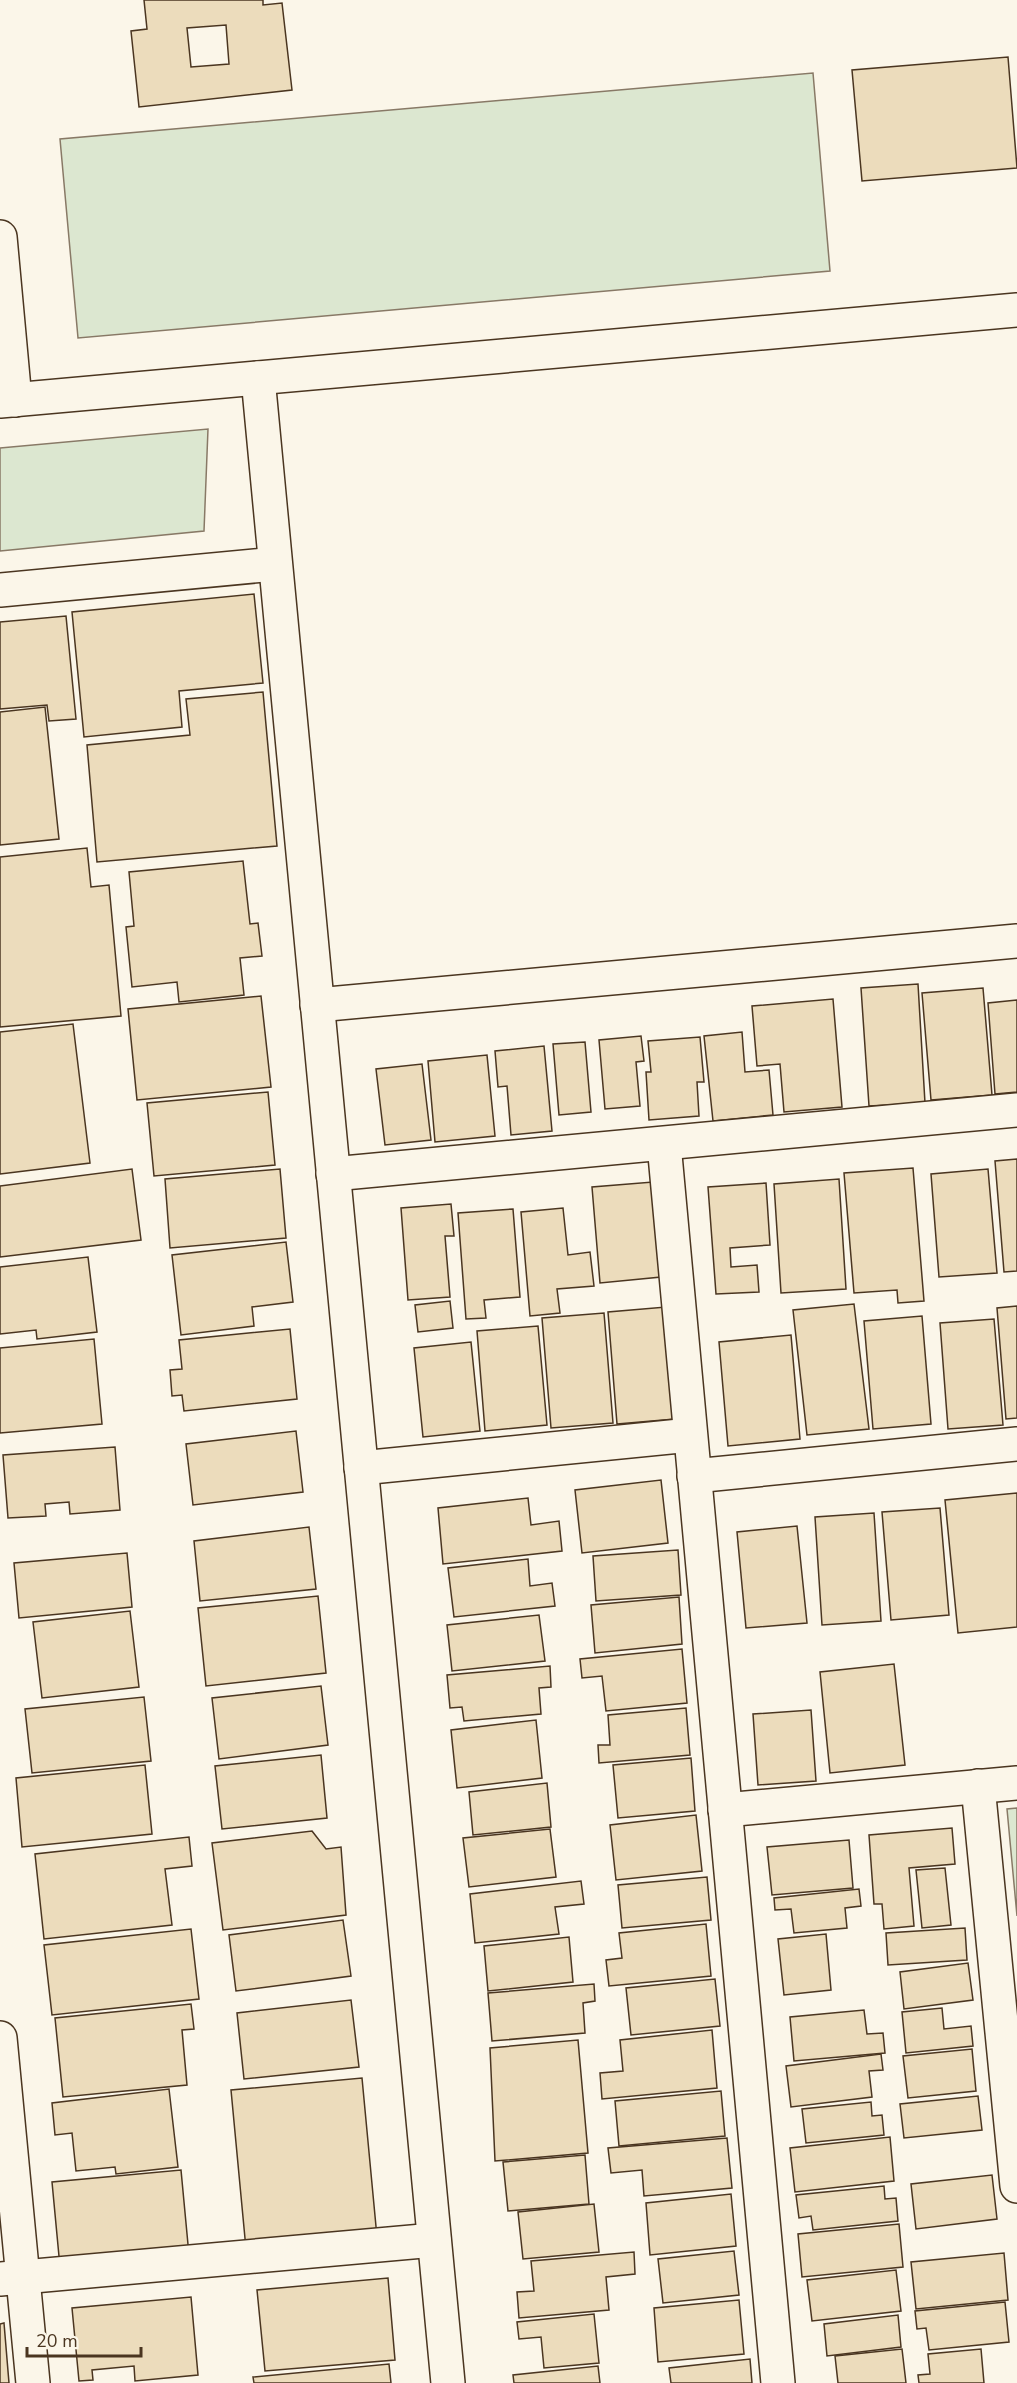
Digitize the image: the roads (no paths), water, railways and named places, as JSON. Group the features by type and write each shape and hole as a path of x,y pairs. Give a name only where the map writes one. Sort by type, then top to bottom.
{"street":[{"path":"0,237 7,400 1017,310"},
{"path":"258,378 448,2383"},
{"path":"0,590 275,564"},
{"path":"317,1005 1017,941"},
{"path":"333,1174 1017,1110"},
{"path":"664,1144 778,2383"},
{"path":"361,1468 690,1435"},
{"path":"694,1476 1017,1444"},
{"path":"725,1810 1017,1783"},
{"path":"978,1786 1017,2186"},
{"path":"0,2038 11,2278 33,2383"},
{"path":"11,2278 434,2241"}]}
